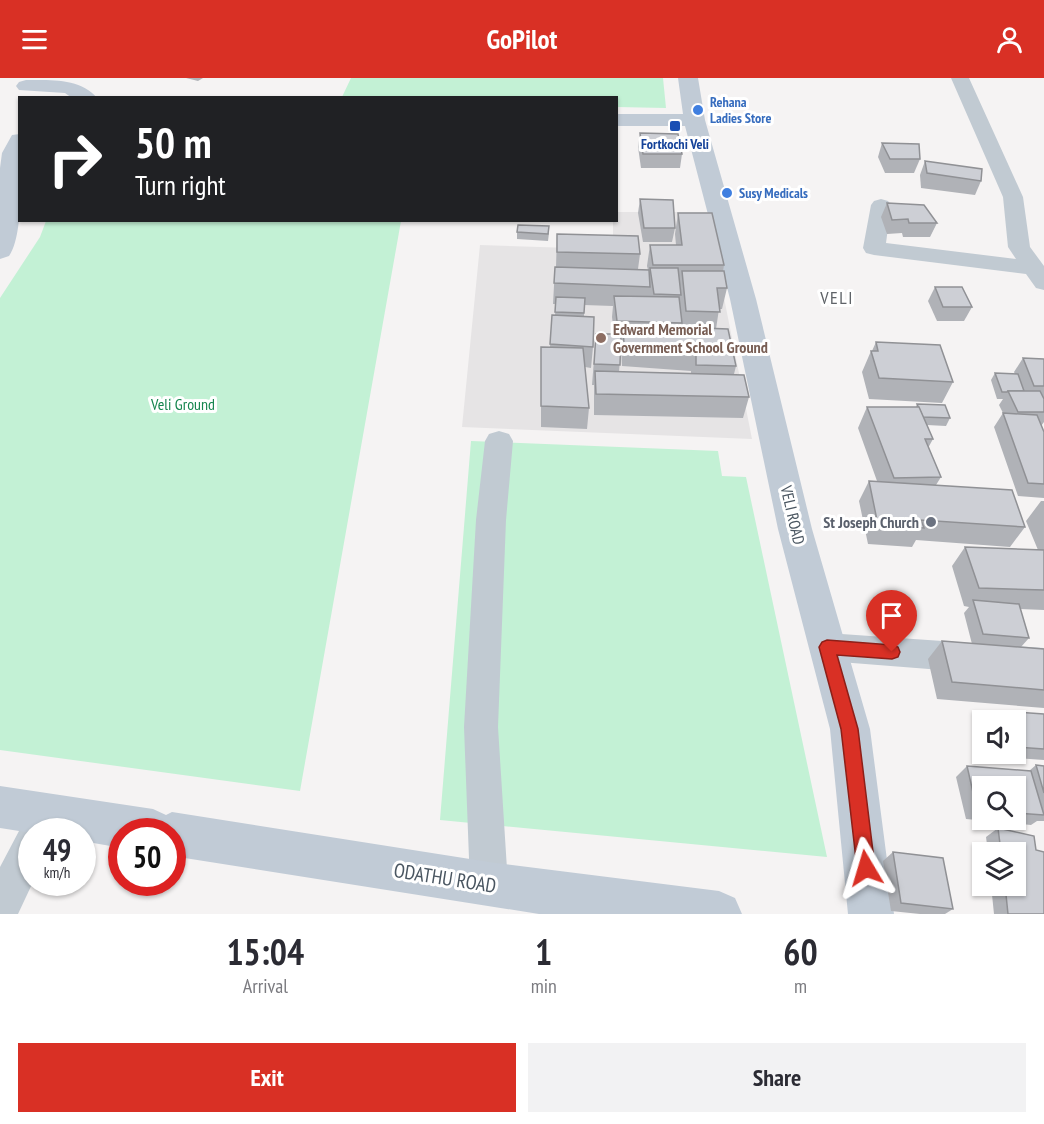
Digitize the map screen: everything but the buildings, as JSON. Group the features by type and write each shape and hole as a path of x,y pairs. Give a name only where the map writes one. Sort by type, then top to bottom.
{"main road":[{"name":"VELI ROAD","path":"688,78 694,120 743,299 795,529 850,729 871,914"},
{"path":"26,87 74,90"},
{"path":"618,120 694,120"},
{"path":"0,251 4,237 13,153 18,144"},
{"path":"0,807 19,818"},
{"name":"ODATHU ROAD","path":"186,836 489,885 719,914"}],"street":[{"path":"960,78 1013,197 1019,247 1039,275"},
{"path":"881,205 874,248 1039,275"},
{"path":"1018,236 1044,242"},
{"path":"489,885 481,727 491,520 499,441"},
{"path":"827,647 1044,663"},
{"path":"0,908 18,872"}],"shaded area":[{"name":"Edward Memorial Government School Ground","path":"618,212 707,212 752,439 462,427 480,245 603,249 613,243 613,222 618,222"}],"green space":[{"path":"351,78 663,78 666,108 618,107 618,96 342,96"},
{"name":"Veli Ground","path":"46,222 401,222 300,791 0,750 0,298 40,237"},
{"path":"471,441 718,451 722,476 746,477 827,857 440,820"}],"place":[{"name":"Rehana Ladies Store","path":"698,110"},
{"name":"Fortkochi Veli","path":"675,126"},
{"name":"Susy Medicals","path":"727,193"},
{"name":"Edward Memorial Government School Ground","path":"601,338"},
{"name":"St Joseph Church","path":"931,522"}],"district":[{"name":"VELI","path":"837,297"}],"route":[{"path":"866,868 850,729 827,647 892,652"}]}
